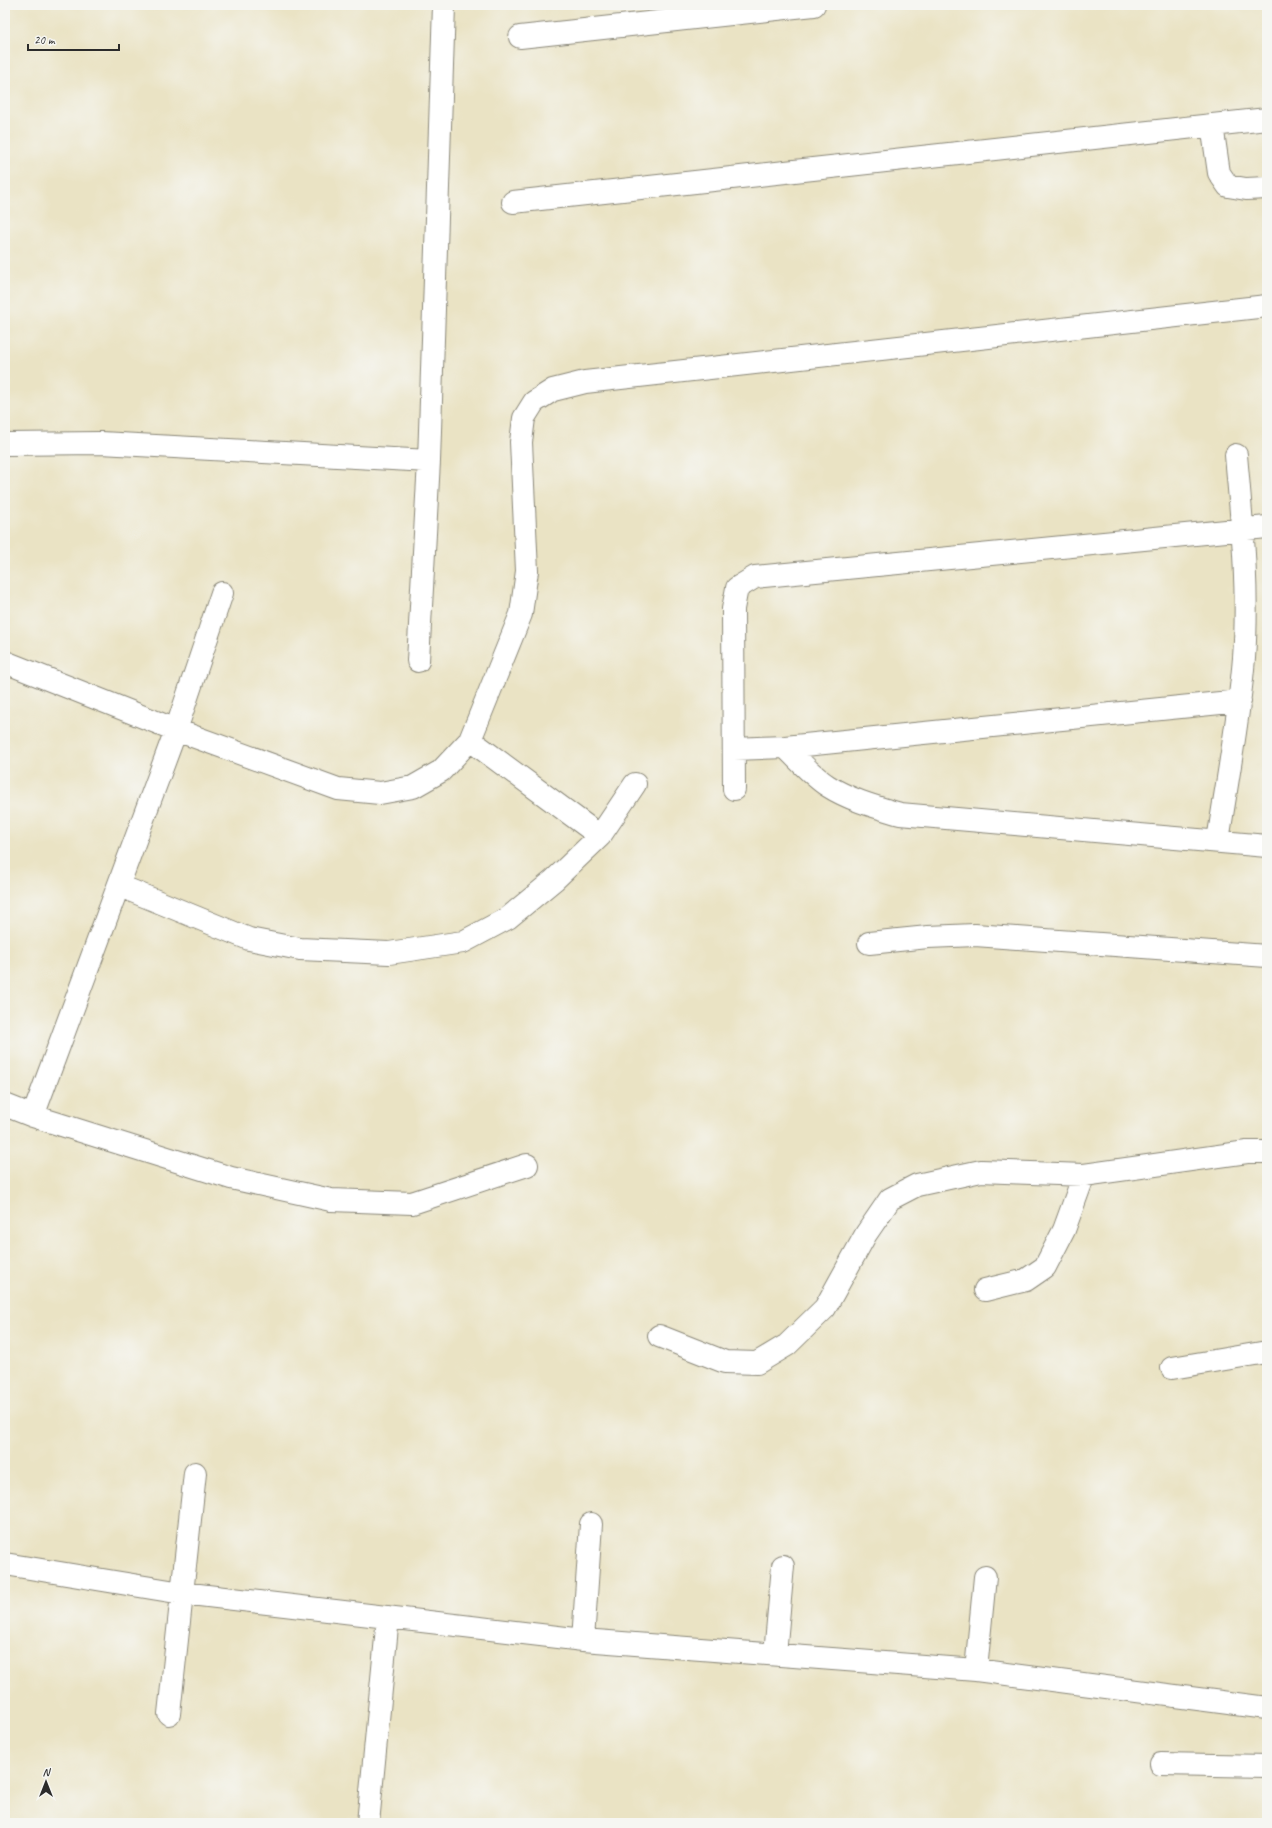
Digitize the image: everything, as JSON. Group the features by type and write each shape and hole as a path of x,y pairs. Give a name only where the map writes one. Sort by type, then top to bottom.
{"street":[{"path":"418,661 429,461 444,5"},
{"path":"520,37 814,5"},
{"path":"513,202 1267,119"},
{"path":"1212,125 1219,173 1228,186 1246,189 1267,188"},
{"path":"5,662 176,730 338,789 380,793 413,787 441,772 470,740 521,614 526,571 521,442 524,418 534,402 553,390 584,382 1267,306"},
{"path":"5,444 101,443 429,461"},
{"path":"1218,841 1240,701 1244,657 1246,598 1243,530 1236,455"},
{"path":"734,789 733,609 737,588 755,577 1267,527"},
{"path":"33,1116 120,886 176,730 222,593"},
{"path":"734,749 785,747 1240,701"},
{"path":"470,740 600,836"},
{"path":"785,747 809,772 829,787 865,804 900,814 1267,846"},
{"path":"120,886 249,939 300,950 389,954 463,942 508,918 554,880 600,836 635,784"},
{"path":"869,943 928,937 976,935 1267,956"},
{"path":"5,1105 33,1116 231,1178 331,1200 412,1203 526,1165"},
{"path":"659,1336 725,1362 757,1363 787,1345 825,1308 866,1234 890,1199 916,1185 981,1171 1084,1175 1247,1152 1267,1152"},
{"path":"985,1290 1026,1280 1045,1267 1064,1230 1084,1175"},
{"path":"1172,1368 1267,1352"},
{"path":"170,1714 194,1473"},
{"path":"582,1640 591,1524"},
{"path":"5,1564 182,1593 582,1640 976,1670 1267,1708"},
{"path":"775,1654 783,1566"},
{"path":"976,1670 985,1576"},
{"path":"368,1823 388,1617"},
{"path":"1161,1764 1267,1766"}]}
